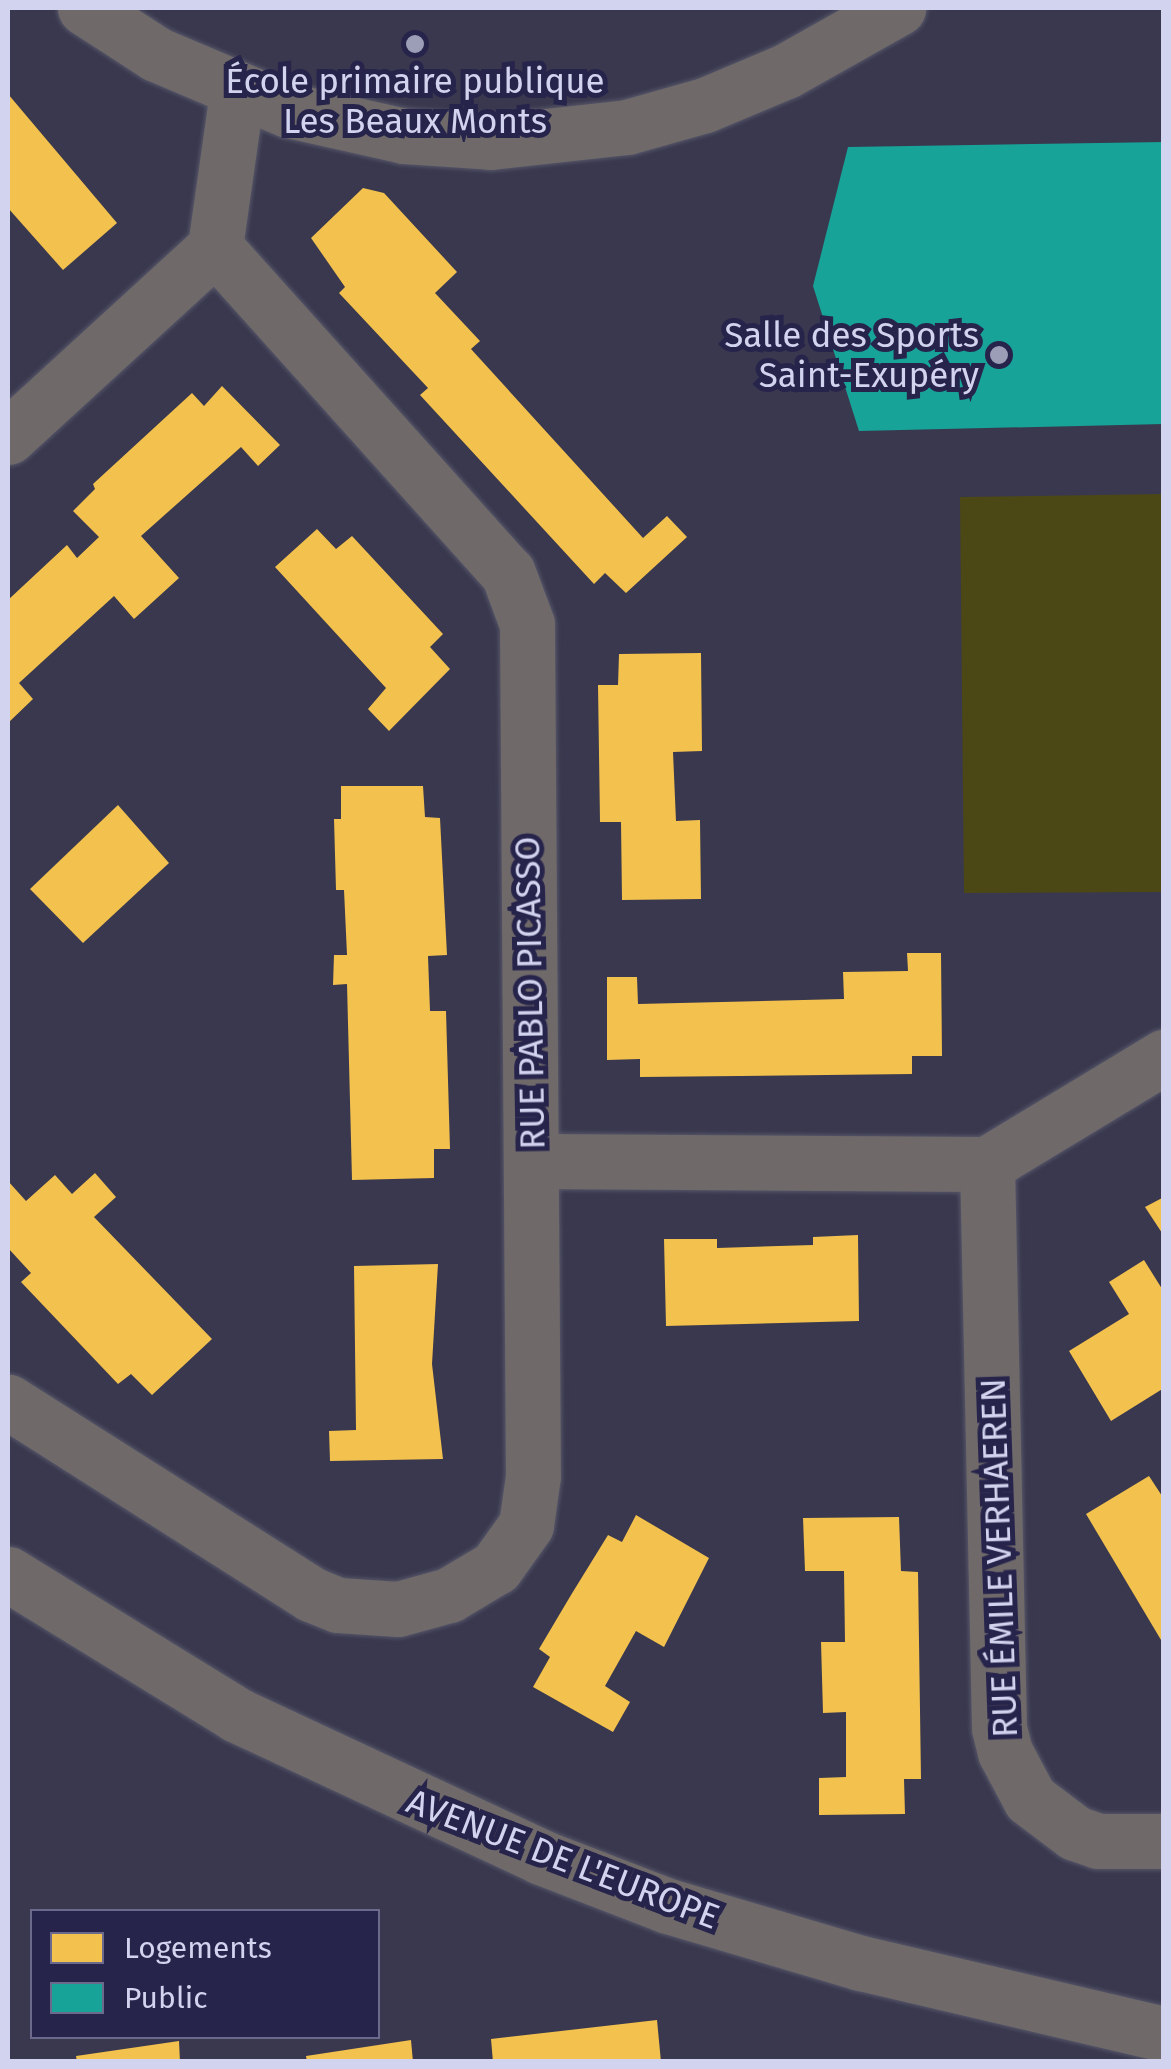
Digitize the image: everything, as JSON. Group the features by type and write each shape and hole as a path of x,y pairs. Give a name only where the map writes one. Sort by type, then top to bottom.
{"street":[{"path":"85,8 156,54 237,92 327,121 404,136 492,142 584,134 669,117 749,89 898,8"},
{"path":"8,437 215,247 237,92"},
{"name":"RUE PABLO PICASSO","path":"8,1402 311,1594 338,1605 398,1609 476,1583 516,1548 532,1499 527,624 520,598 495,552 215,247"},
{"path":"532,1161 987,1164 1164,1057"},
{"name":"RUE ÉMILE VERHAEREN","path":"987,1164 999,1728 1005,1752 1030,1799 1075,1832 1098,1841 1164,1841"},
{"name":"AVENUE DE L'EUROPE","path":"8,1574 236,1716 540,1858 668,1906 1150,2042"}],"shaded area":[{"path":"1163,494 1163,892 964,893 960,497"}],"building: Logements":[{"path":"8,94 117,223 63,270 8,208"},
{"path":"363,188 384,193 457,272 435,293 480,341 471,349 643,538 667,516 687,537 626,593 605,573 594,584 420,395 428,388 339,293 345,287 311,238"},
{"path":"222,386 280,445 258,466 241,447 141,536 179,578 134,619 114,596 19,683 33,699 8,723 8,600 67,545 77,558 99,537 73,511 95,489 93,484 192,393 204,406"},
{"path":"317,529 336,549 352,536 443,634 430,647 450,669 389,731 368,709 386,688 275,567"},
{"path":"701,653 702,751 673,752 676,821 700,820 701,899 622,900 621,822 600,822 598,685 618,685 619,654"},
{"path":"341,786 423,786 425,817 440,818 447,955 428,956 430,1011 446,1011 450,1149 434,1149 434,1178 352,1180 347,984 333,985 334,955 347,955 344,890 336,890 334,819 341,819"},
{"path":"118,805 169,863 83,943 30,889"},
{"path":"907,953 941,953 942,1056 912,1056 912,1074 640,1077 640,1059 607,1060 607,977 637,977 638,1004 844,999 843,972 908,971"},
{"path":"95,1173 116,1197 94,1217 212,1339 152,1395 131,1374 118,1384 21,1282 31,1273 8,1248 8,1181 26,1201 55,1175 72,1194"},
{"path":"1164,1197 1164,1236 1145,1207"},
{"path":"858,1235 859,1321 666,1326 664,1239 717,1239 717,1248 813,1245 813,1237"},
{"path":"1144,1260 1164,1292 1164,1388 1111,1421 1069,1351 1129,1314 1109,1282"},
{"path":"438,1264 432,1364 443,1459 330,1461 329,1431 356,1430 354,1266"},
{"path":"1149,1476 1164,1499 1164,1645 1086,1514"},
{"path":"636,1515 709,1558 664,1647 636,1631 605,1686 630,1702 613,1732 533,1687 550,1657 539,1649 571,1595 608,1535 622,1542"},
{"path":"899,1517 901,1571 918,1572 921,1779 904,1779 905,1814 819,1815 819,1778 846,1777 846,1712 823,1713 821,1642 845,1642 844,1571 805,1571 803,1518"},
{"path":"657,2020 661,2062 493,2062 491,2039"},
{"path":"411,2040 413,2062 307,2062 306,2056"},
{"path":"179,2041 180,2062 77,2062 76,2056"}],"building: Public":[{"name":"Salle des Sports Saint-Exupéry","path":"1164,142 1164,424 859,431 813,286 848,147"}],"place":[{"name":"École primaire publique Les Beaux Monts","path":"415,44"},
{"name":"Salle des Sports Saint-Exupéry","path":"999,355"}]}
